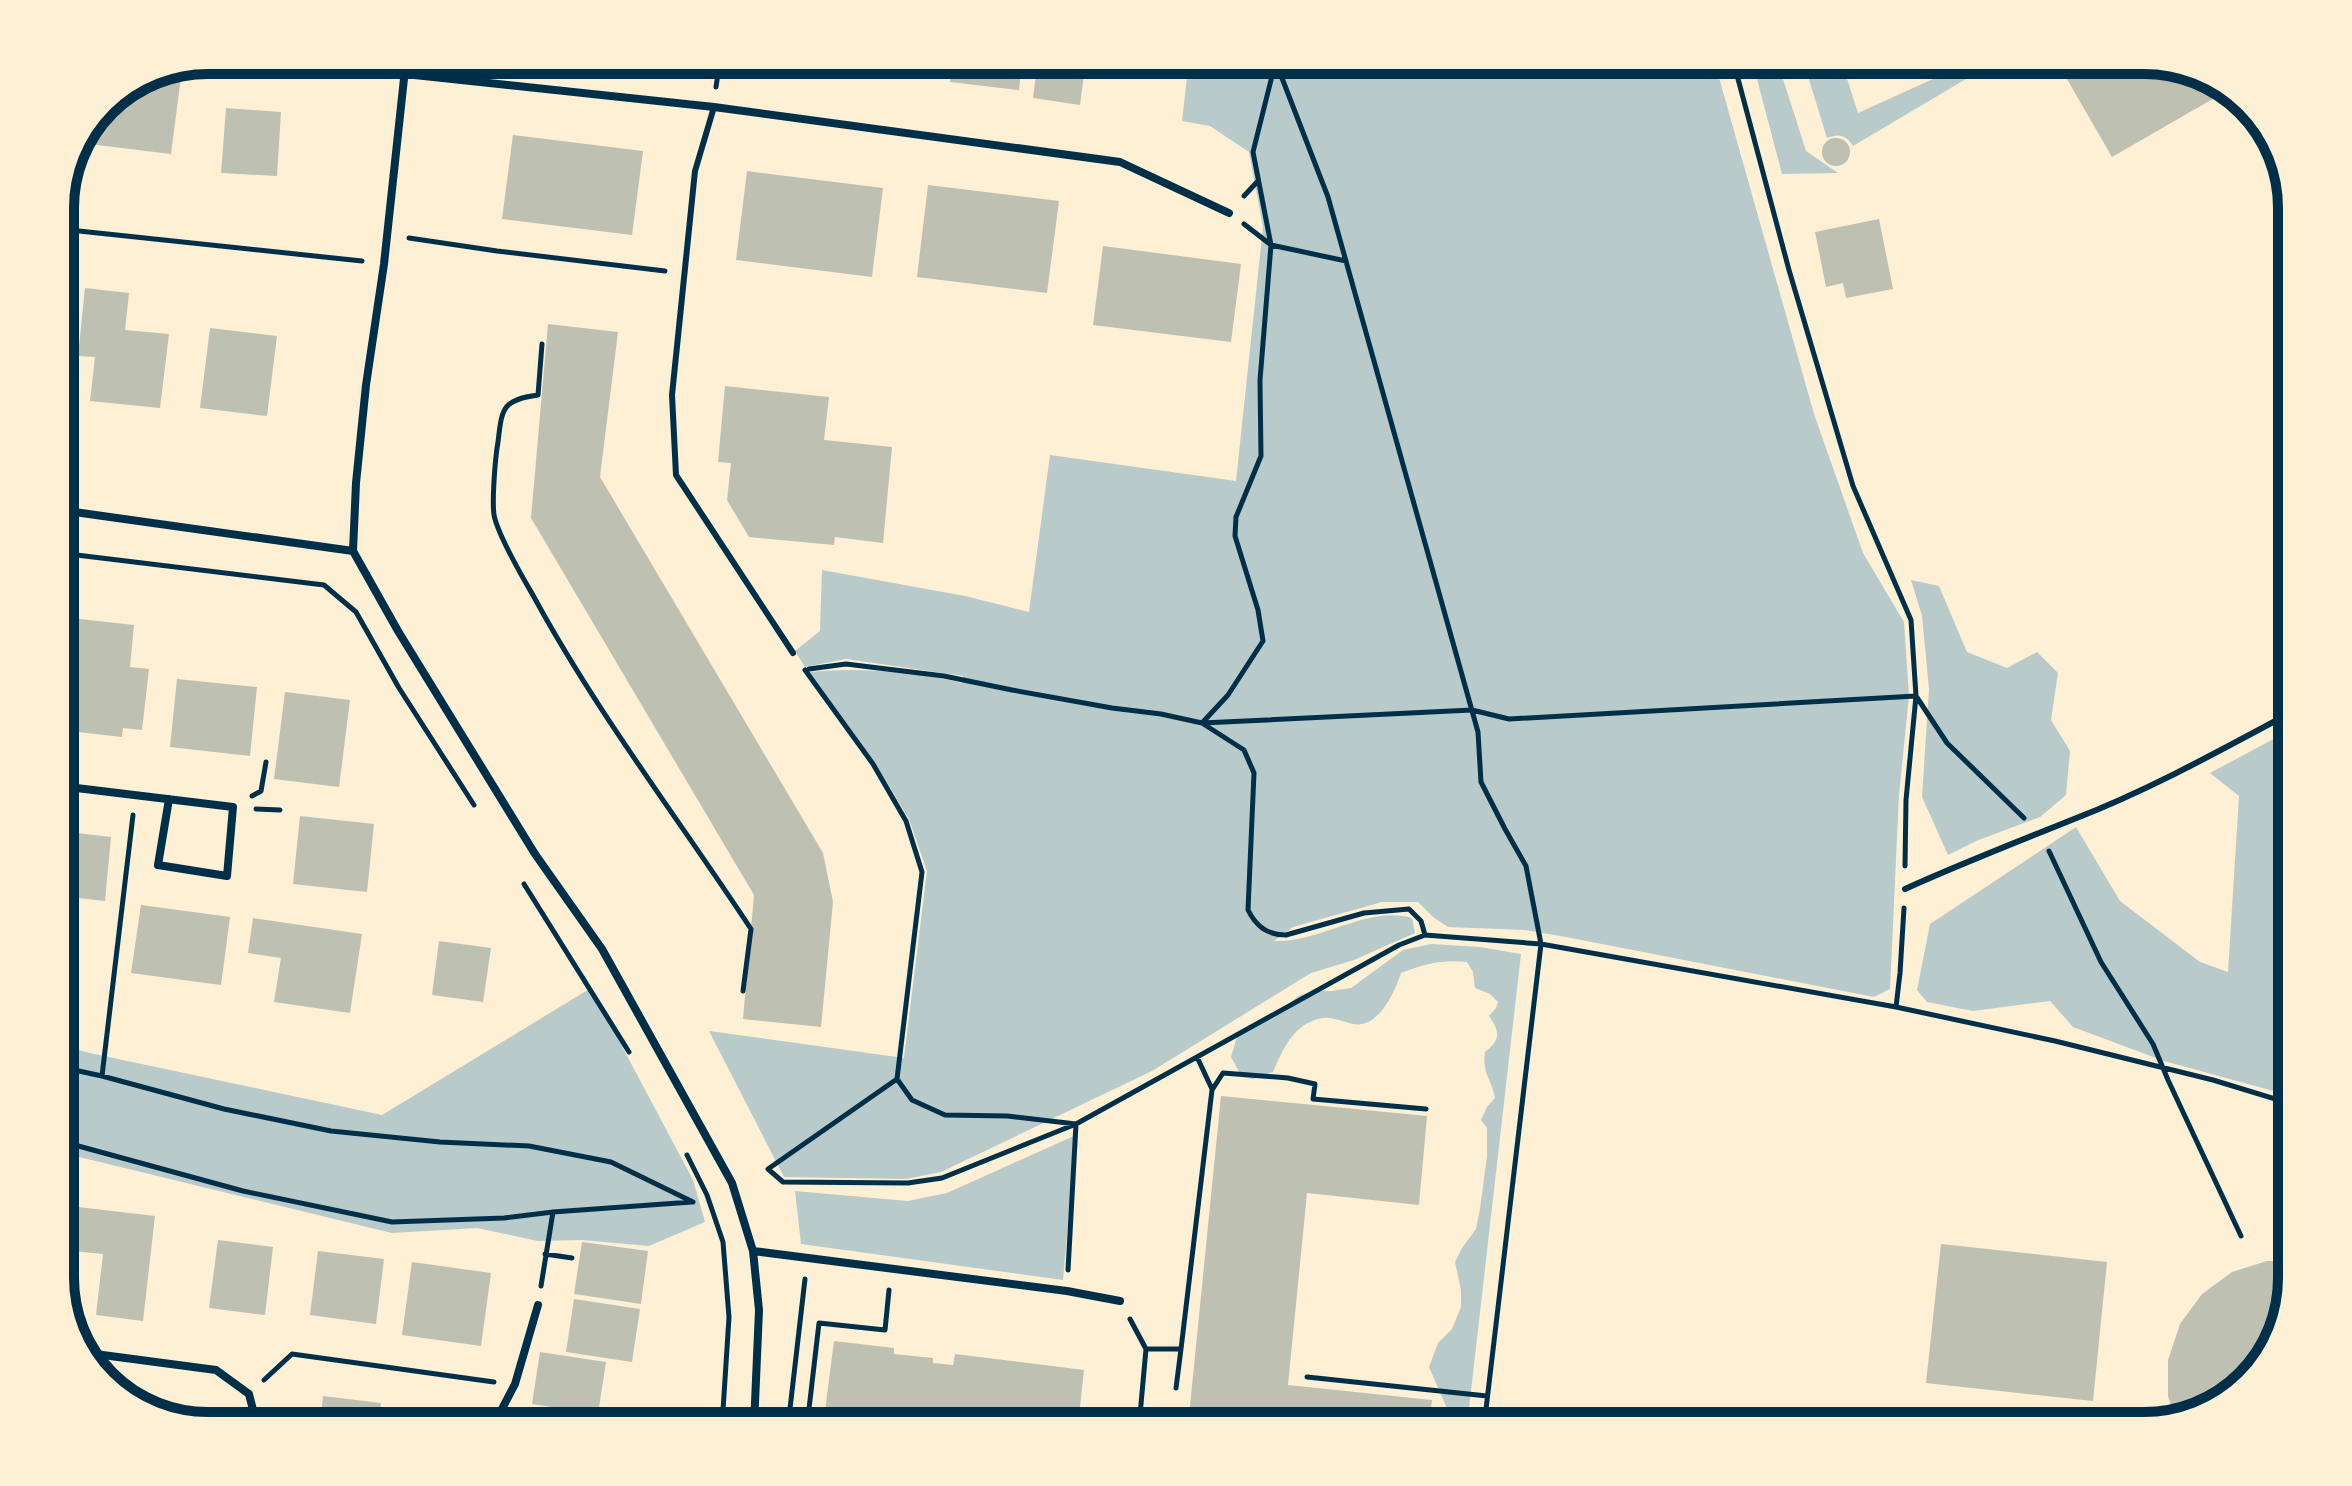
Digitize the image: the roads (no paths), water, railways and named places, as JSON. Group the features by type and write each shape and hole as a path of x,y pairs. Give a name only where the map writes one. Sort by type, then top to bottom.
{"street":[{"path":"755,1412 759,1310 753,1251 732,1183 602,949 535,854 398,631 353,551 366,385 388,235 405,74 714,107 1120,162 1229,213"},
{"path":"74,512 353,551"},
{"path":"74,788 169,799 233,807 227,876 158,865 169,799"},
{"path":"753,1251 1067,1291 1120,1301"},
{"path":"500,1412 515,1384 538,1305"},
{"path":"98,1354 216,1370 249,1394 254,1412"}],"lane":[{"path":"714,107 695,171 672,395 676,475 793,653"},
{"path":"1905,889 1979,855 2075,819 2200,761 2278,719"}]}
